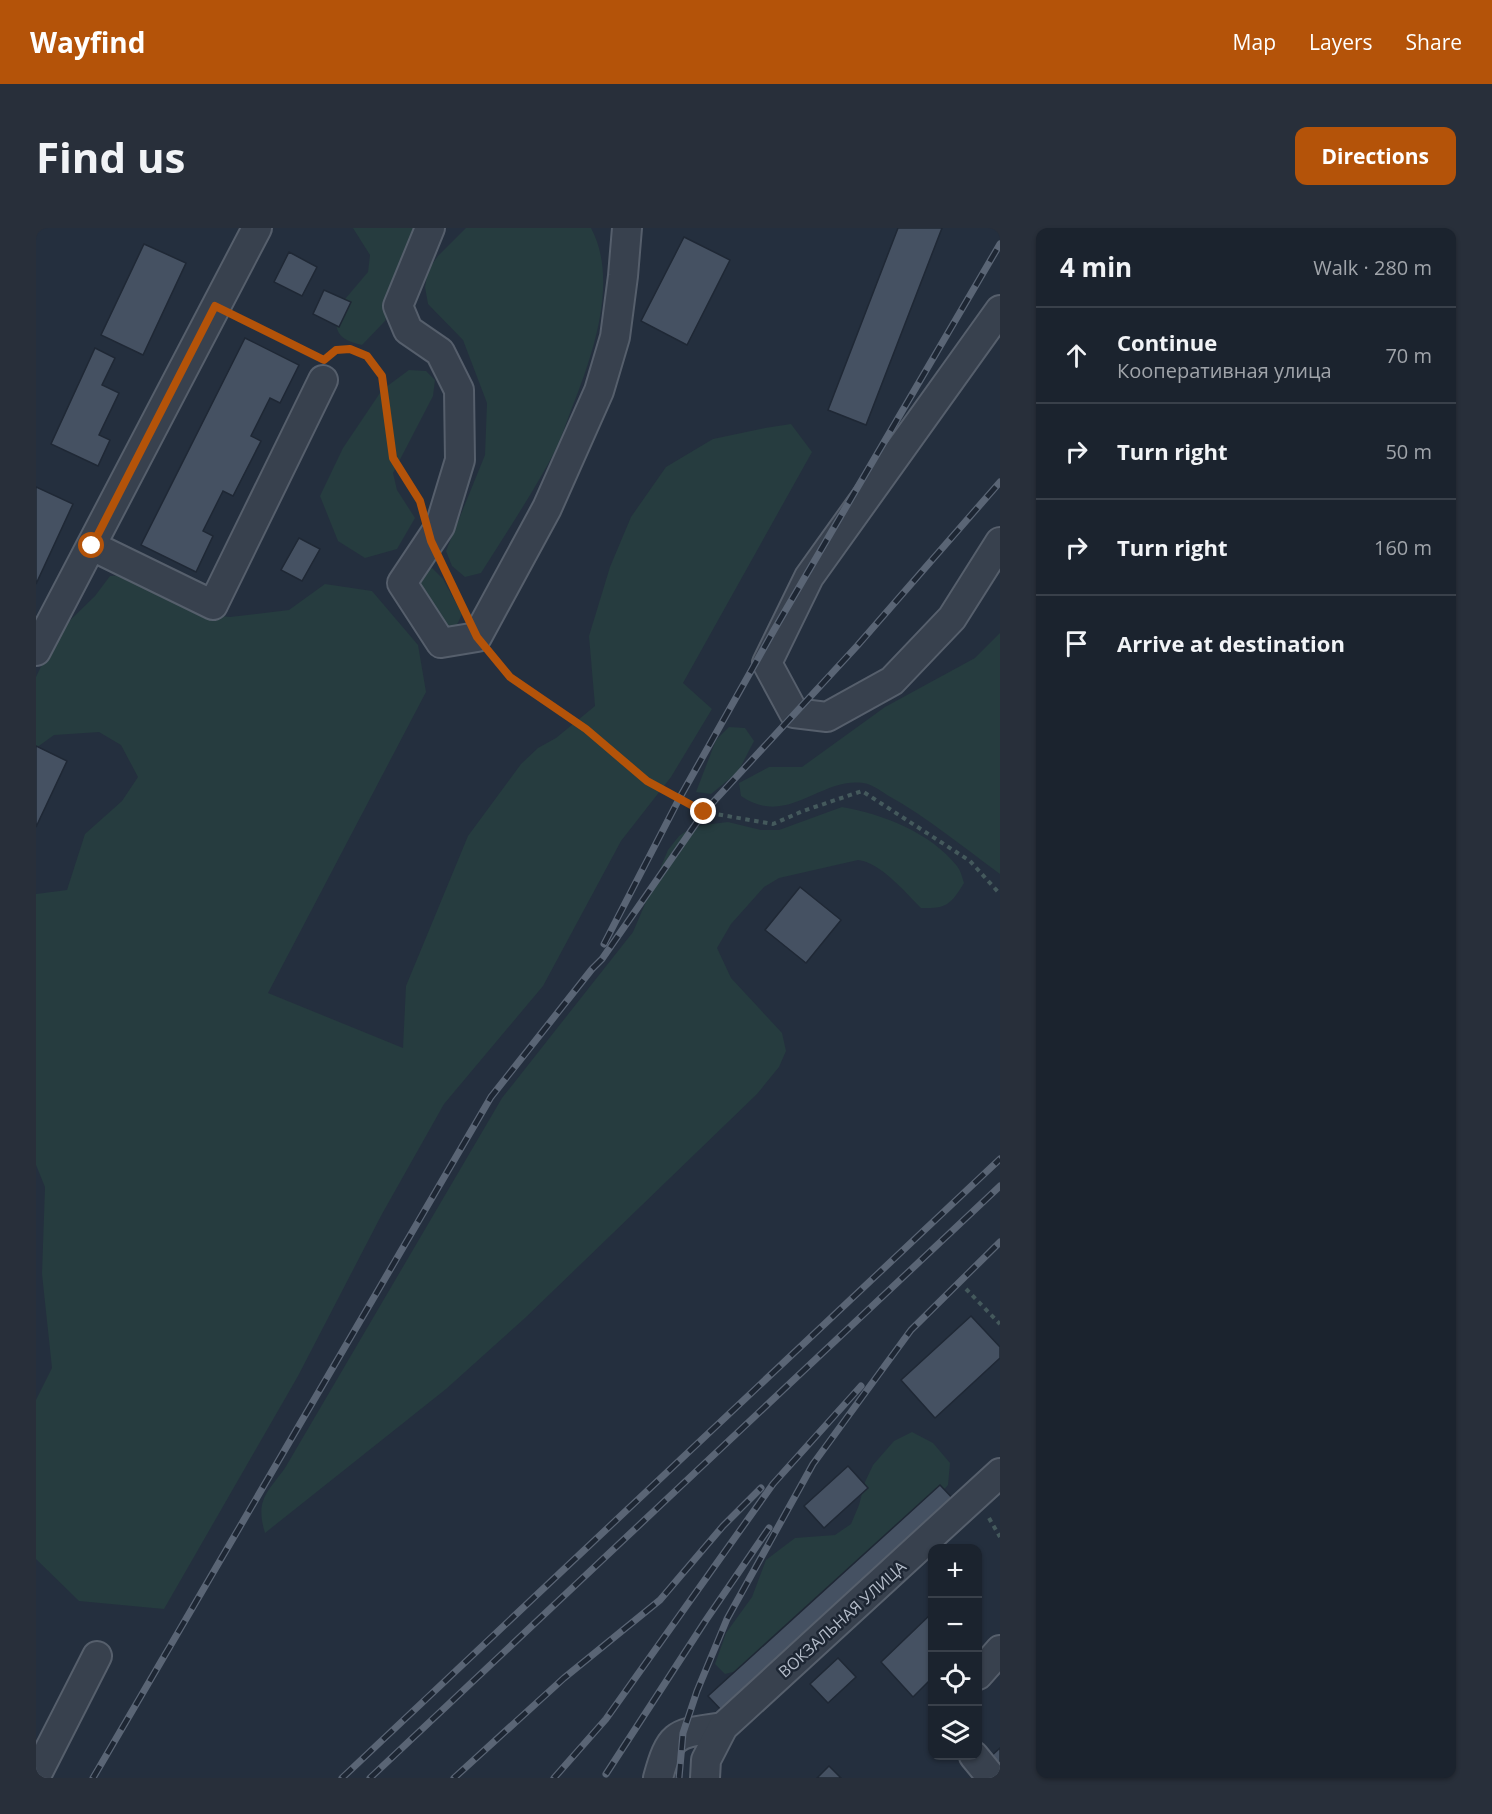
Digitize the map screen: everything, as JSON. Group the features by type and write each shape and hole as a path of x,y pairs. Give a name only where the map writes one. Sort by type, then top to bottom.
{"street":[{"path":"36,651 257,228"},
{"path":"430,228 398,306 408,330 440,352 459,390 460,460 440,526 402,583 441,643 477,637 547,508 600,391 615,337 627,228"},
{"path":"1000,310 809,577 766,663 794,713 827,717 892,681 952,618 1000,542"},
{"path":"92,546 213,605 323,380"},
{"name":"ВОКЗАЛЬНАЯ УЛИЦА","path":"705,1778 706,1761 723,1727 1000,1473"},
{"path":"982,1670 1000,1650"},
{"path":"36,1776 97,1656"},
{"path":"658,1778 664,1754 673,1740 683,1733 723,1727"},
{"path":"978,1760 992,1778"}],"path":[{"path":"215,306 324,360 336,350 350,349 367,356 382,376 393,458 420,501 431,541 477,637 510,677 586,729 647,781 704,812 773,824 802,811 862,791 970,861 1000,894"},
{"path":"966,1289 1000,1324"}],"green space":[{"path":"353,228 419,228 385,321 362,345 348,341 340,335 335,319 335,311 368,272 370,255"},
{"path":"466,228 591,228 599,249 603,272 603,296 594,345 578,392 547,467 481,573 465,577 452,566 446,551 485,455 487,403 463,340 428,304 425,287 428,270 438,256"},
{"path":"409,370 426,371 435,380 433,396 393,473 397,490 415,518 397,549 365,558 338,541 320,496 343,448 382,390"},
{"path":"791,424 812,452 683,683 712,709 671,777 621,841 543,986 444,1104 382,1214 298,1376 164,1609 79,1601 36,1559 36,1400 52,1368 42,1274 45,1187 36,1165 36,894 67,890 85,834 122,801 138,777 121,745 99,732 54,735 36,748 36,677 57,633 95,596 110,576 135,575 195,613 230,617 289,610 325,584 372,591 418,645 426,692 268,993 403,1048 406,986 468,836 521,764 538,748 556,738 595,706 589,636 610,567 631,517 666,467 713,439"},
{"path":"432,568 443,579 462,614 455,629 432,619 415,589 416,573"},
{"path":"1000,633 1000,874 916,813 878,789 863,783 847,783 832,787 803,799 773,807 758,804 741,796 739,783 769,767 802,767 885,707 975,658"},
{"path":"729,727 745,728 754,741 738,772 711,794 696,792 716,740"},
{"path":"842,807 890,820 920,835 946,854 957,866 964,883 952,900 943,906 921,908 884,872 858,860 779,878 764,887 731,924 717,948 731,978 782,1033 786,1051 779,1067 757,1094 525,1318 446,1389 265,1533 261,1512 268,1491 285,1468 502,1098 633,932 668,850 679,836 694,826 728,822 761,830 779,830"},
{"path":"912,1432 933,1443 950,1463 948,1485 913,1525 745,1669 725,1674 715,1664 726,1633 752,1597 766,1560 795,1538 835,1535 851,1524 873,1465 894,1441"}],"building":[{"path":"898,228 942,228 866,425 828,410"},
{"path":"684,237 730,260 687,345 641,321"},
{"path":"144,244 186,263 143,355 101,335"},
{"path":"289,252 317,267 302,296 274,282"},
{"path":"324,290 351,302 339,327 313,314"},
{"path":"245,338 299,365 280,403 270,398 251,436 261,441 233,496 223,491 203,531 213,536 196,572 141,545"},
{"path":"95,348 115,358 102,385 119,393 99,435 110,440 98,466 51,444"},
{"path":"36,487 73,504 36,584"},
{"path":"299,538 320,549 302,581 281,570"},
{"path":"36,746 67,761 36,827"},
{"path":"800,887 841,920 806,963 765,930"},
{"path":"971,1316 1000,1347 1000,1358 935,1418 901,1380"},
{"path":"848,1466 868,1488 824,1528 804,1506"},
{"path":"940,1485 956,1502 724,1713 708,1696"},
{"path":"928,1617 928,1682 913,1697 881,1662"},
{"path":"838,1658 856,1677 828,1703 810,1684"},
{"path":"1000,1748 1000,1770 989,1758"},
{"path":"829,1766 841,1778 817,1778"}],"railway":[{"path":"604,944 679,799 774,630 1000,244"},
{"path":"93,1778 491,1097 602,959 704,812 857,646 1000,482"},
{"path":"342,1778 1000,1159"},
{"path":"370,1778 1000,1186"},
{"path":"679,1778 683,1733 697,1691 727,1619 813,1464 911,1330 1000,1242"},
{"path":"554,1778 606,1719 773,1484 861,1386"},
{"path":"454,1778 564,1678 660,1600 723,1526 761,1488"},
{"path":"606,1774 769,1528"}],"route":[{"path":"92,546 215,306 324,360 336,350 350,349 367,356 382,376 393,458 420,501 431,541 477,637 510,677 586,729 647,781 704,812"}]}
